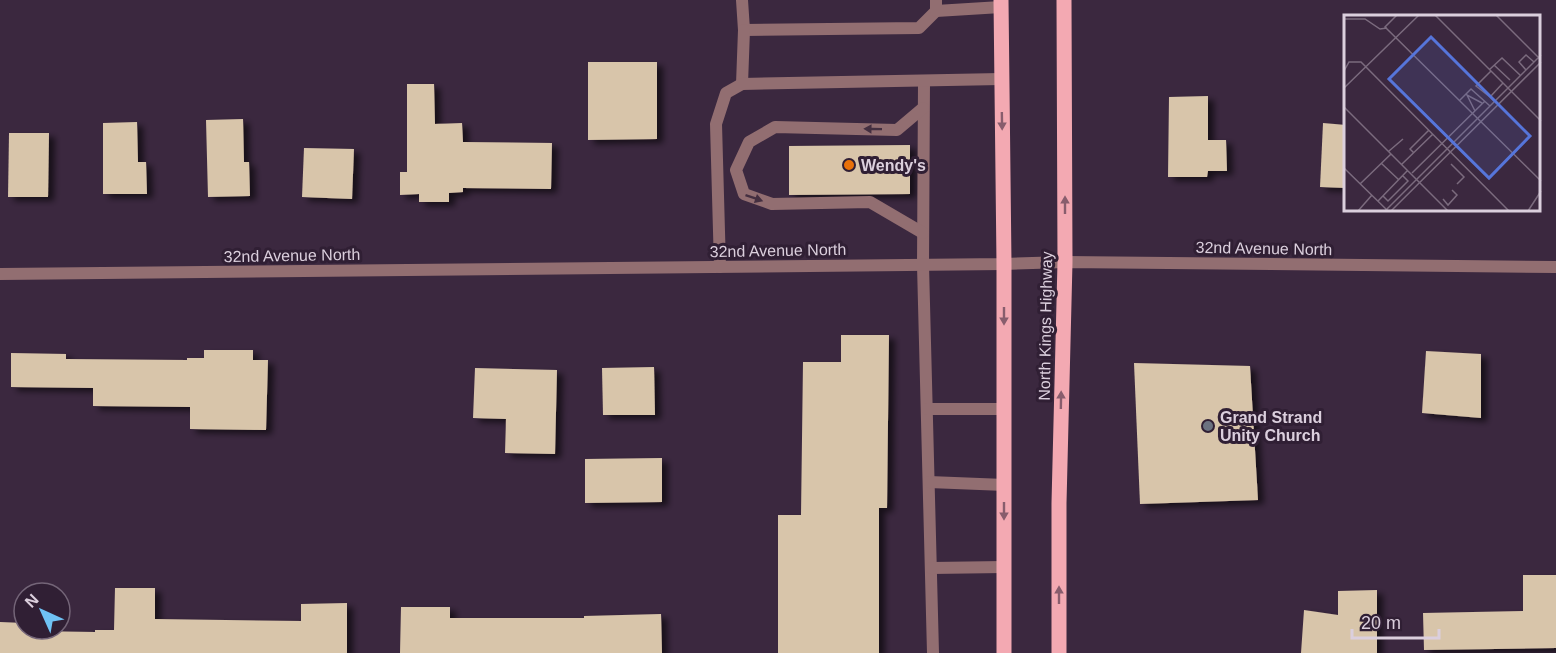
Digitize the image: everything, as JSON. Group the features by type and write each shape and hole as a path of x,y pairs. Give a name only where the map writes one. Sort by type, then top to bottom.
{"main road":[{"name":"North Kings Highway","path":"1059,653 1059,491 1065,262 1064,0"},
{"path":"1001,4 1005,653"}],"street":[{"path":"742,0 744,30 742,84"},
{"path":"744,30 919,28 936,5 1001,4"},
{"path":"720,267 716,124 726,93 742,84 1001,79"},
{"path":"924,82 923,265 933,653"},
{"path":"923,108 897,130 776,127 749,142 736,170 744,194 772,204 870,202 923,233"},
{"path":"717,171 736,170"},
{"name":"32nd Avenue North","path":"0,274 1065,262 1556,267"},
{"path":"927,409 1004,409"},
{"path":"929,482 1005,485"},
{"path":"931,568 1004,567"}],"building":[{"path":"588,62 657,62 657,139 588,140"},
{"path":"407,84 434,84 435,124 462,123 463,142 552,143 551,189 463,188 463,192 449,193 449,202 419,202 419,194 400,195 400,172 407,172"},
{"path":"1208,96 1208,140 1226,140 1227,171 1208,171 1207,177 1168,177 1169,97"},
{"path":"243,119 244,162 249,162 250,196 208,197 206,120"},
{"path":"137,122 138,162 146,162 147,194 103,194 103,123"},
{"path":"1323,123 1344,125 1344,188 1320,187"},
{"path":"9,133 49,133 48,197 8,197"},
{"name":"Wendy's","path":"910,145 910,194 789,195 789,146"},
{"path":"304,148 354,149 352,199 302,197"},
{"path":"841,335 889,335 887,508 879,508 879,653 778,653 778,515 801,515 803,362 841,362"},
{"path":"204,350 253,350 253,360 268,360 266,430 190,429 190,407 93,406 93,388 11,387 11,353 66,354 66,359 187,360 187,358 204,358"},
{"path":"1426,351 1481,354 1481,418 1422,413"},
{"path":"1134,363 1250,366 1258,500 1140,504"},
{"path":"654,367 655,415 603,415 602,368"},
{"path":"475,368 557,370 555,454 505,453 506,419 473,418"},
{"path":"662,458 662,502 585,503 585,459"},
{"path":"1523,575 1556,575 1556,648 1424,650 1423,613 1523,611"},
{"path":"115,588 155,588 155,619 301,621 301,604 347,603 347,653 0,653 0,622 12,622 12,641 72,641 72,632 114,630"},
{"path":"1377,590 1377,653 1301,653 1304,610 1338,615 1338,591"},
{"path":"401,607 450,607 450,618 584,618 584,616 661,614 662,653 400,653"}],"place":[{"name":"Wendy's","path":"849,165"},
{"name":"Grand Strand Unity Church","path":"1208,426"}]}
